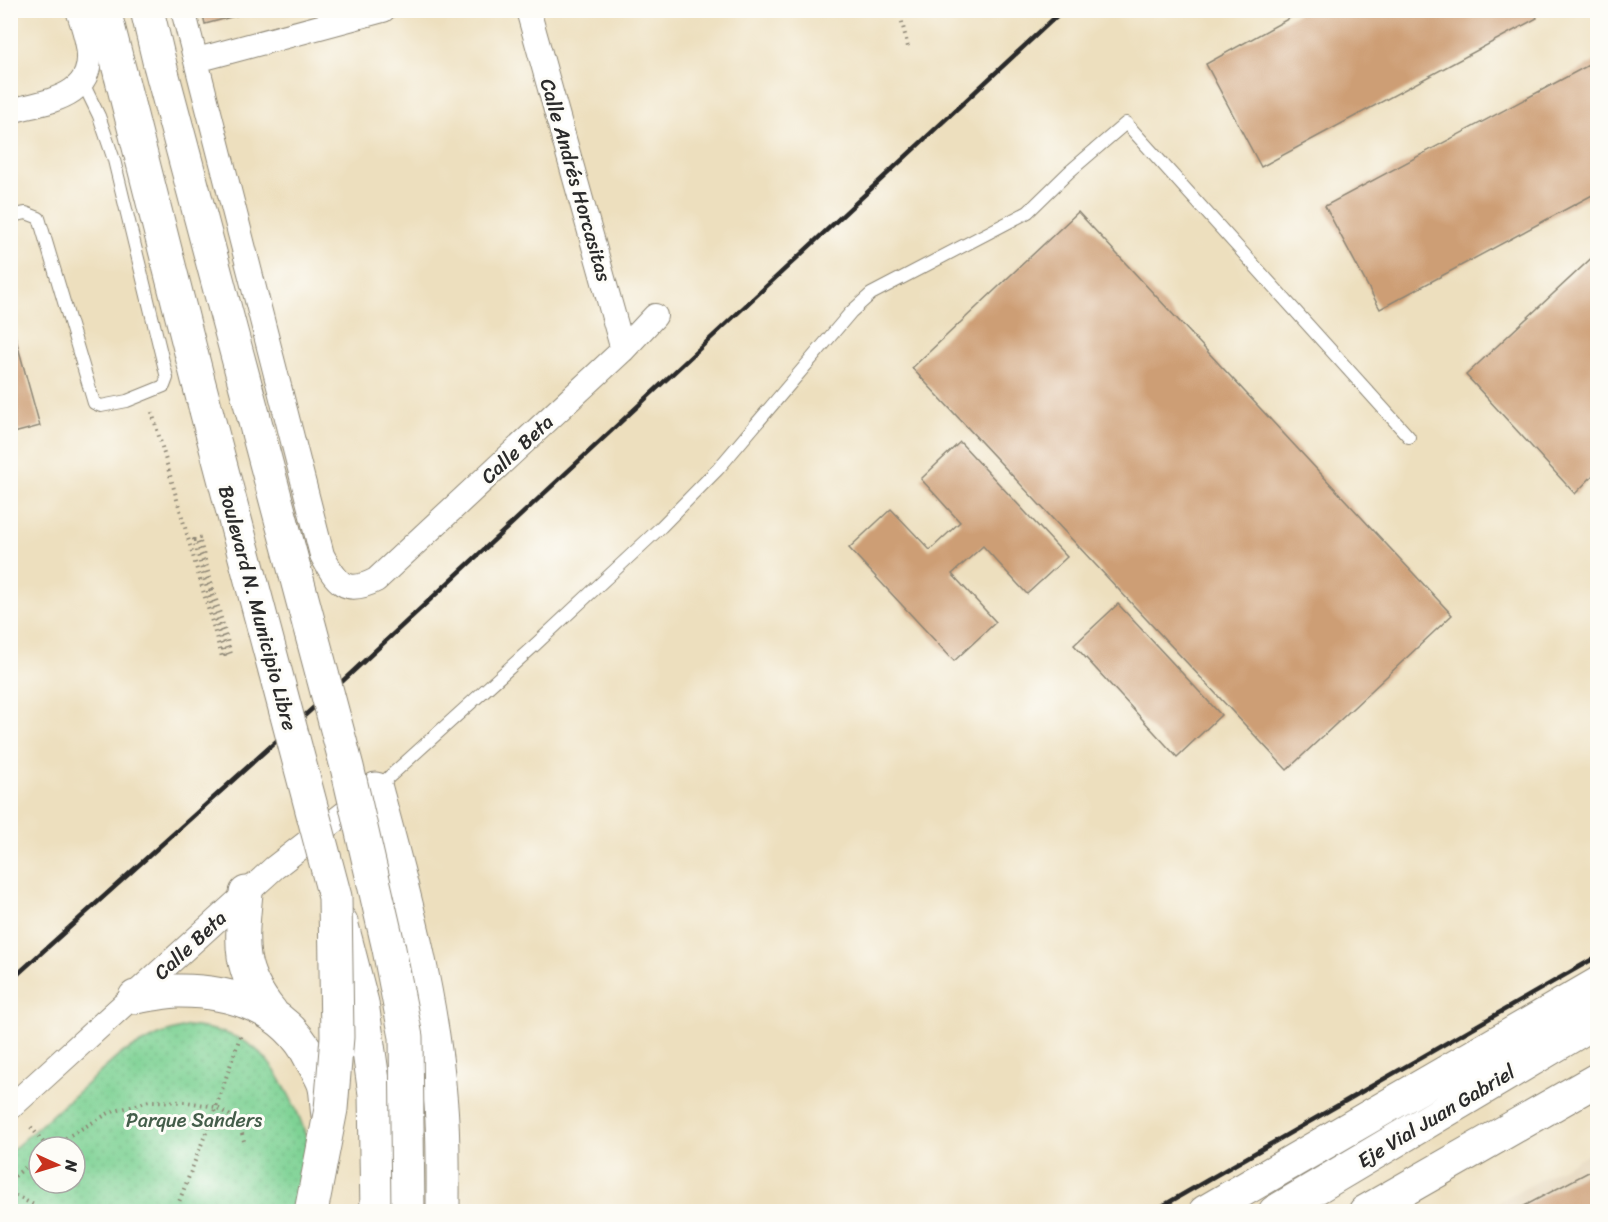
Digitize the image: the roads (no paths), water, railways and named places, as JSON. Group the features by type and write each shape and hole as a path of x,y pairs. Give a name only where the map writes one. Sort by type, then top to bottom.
{"main road":[{"name":"Boulevard N. Municipio Libre","path":"104,10 201,392 362,1003 375,1094 377,1212"},
{"path":"147,10 347,767 389,949 406,1037 424,1136 431,1212"},
{"path":"376,789 406,900 428,1006 441,1106 444,1212"},
{"path":"246,893 242,930 242,955 246,971 262,1002 289,1027 305,1046 324,1084 331,1144 323,1212"},
{"path":"311,1212 321,1171 331,1109 337,1037 335,897"},
{"path":"1205,1212 1598,984"},
{"path":"135,997 175,992 209,992 243,1000 271,1012"},
{"name":"Eje Vial Juan Gabriel","path":"1275,1212 1598,1020"},
{"path":"406,1037 408,1212"},
{"path":"1365,1212 1598,1079"}],"street":[{"path":"10,111 57,99 75,91 82,81 89,60 88,47 78,10"},
{"path":"183,10 197,60 383,10"},
{"name":"Calle Andrés Horcasitas","path":"528,10 623,350"},
{"name":"Calle Beta","path":"197,60 322,555 332,574 346,586 361,588 376,580 623,350 655,316"},
{"name":"Calle Beta","path":"10,1108 135,997 274,868 376,789"}],"lane":[{"path":"10,216 26,213 39,218 94,403 101,406 127,401 164,386 167,378 114,160 99,116 82,81"},
{"path":"376,789 537,644 661,527 710,477 851,312 871,294 1028,212 1069,172 1126,123 1409,437"}],"railway":[{"path":"10,981 332,691 1063,10"},
{"path":"1152,1212 1598,956"}],"park label":[{"name":"Parque Sanders","path":"194,1120"}]}
